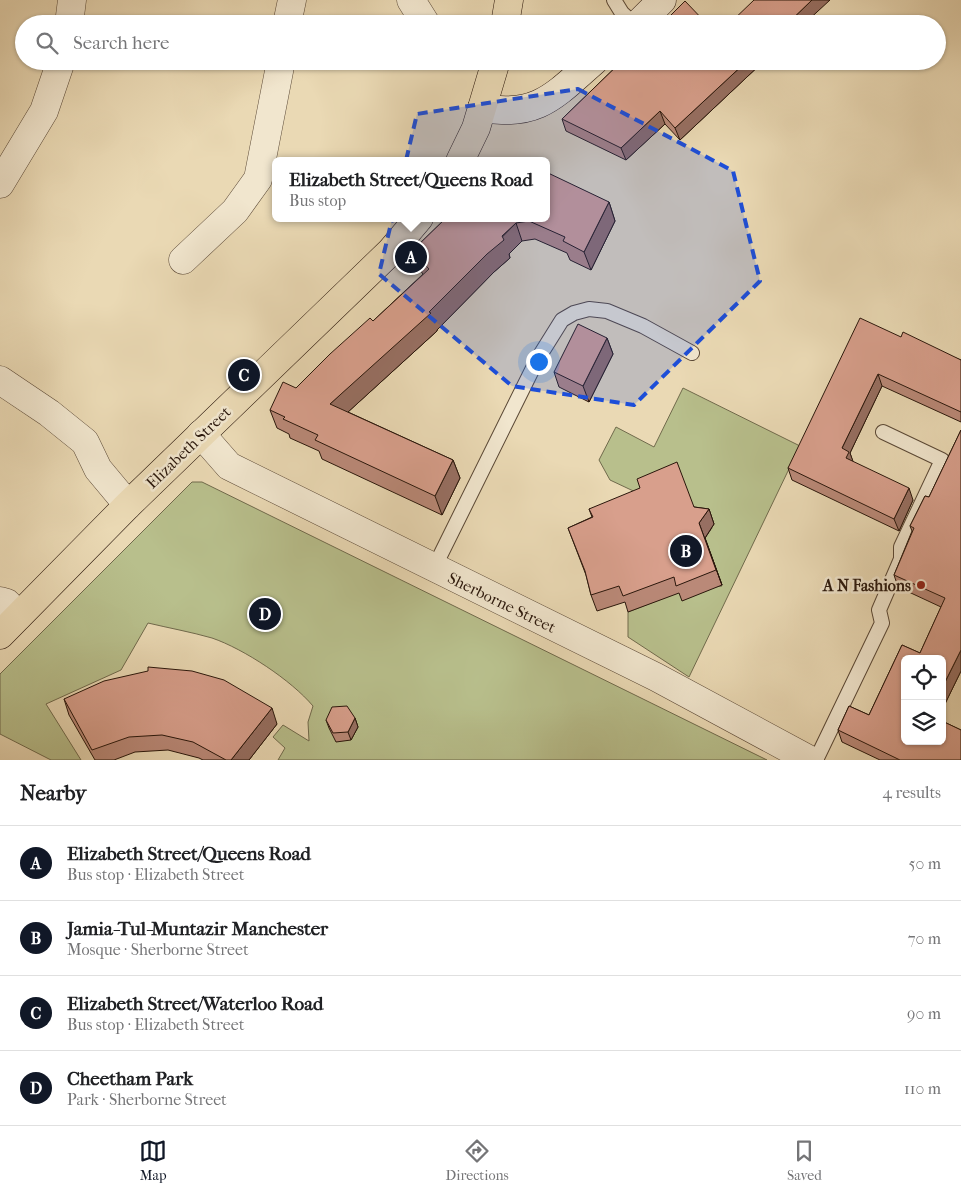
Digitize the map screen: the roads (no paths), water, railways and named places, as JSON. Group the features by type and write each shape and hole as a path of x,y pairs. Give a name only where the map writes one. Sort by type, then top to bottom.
{"highway":[{"path":"506,15 509,0"},
{"path":"462,157 479,118 493,70"},
{"name":"Elizabeth Street","path":"6,617 128,505 391,252 416,222"}],"street":[{"path":"70,15 72,0"},
{"path":"289,15 292,0"},
{"path":"411,0 420,15"},
{"path":"646,15 662,0"},
{"path":"0,184 44,111 58,70"},
{"path":"182,260 235,211 258,179 278,70"},
{"path":"479,118 517,112 535,106 550,99 584,70"},
{"path":"0,380 49,413 85,442 98,468 128,505"},
{"name":"Sherborne Street","path":"202,434 229,466 656,677 810,760"}],"lane":[{"path":"614,0 625,15"},
{"path":"434,568 537,360 562,320 574,313 589,309 607,311 692,353"},
{"path":"816,760 882,623 879,610 901,559 901,547 942,460 883,432"}],"place":[{"name":"Elizabeth Street/Queens Road","path":"411,257"},
{"name":"Elizabeth Street/Waterloo Road","path":"244,375"},
{"name":"Jamia-Tul-Muntazir Manchester","path":"686,551"},
{"name":"A N Fashions","path":"921,585"},
{"name":"Cheetham Park","path":"265,614"}]}
